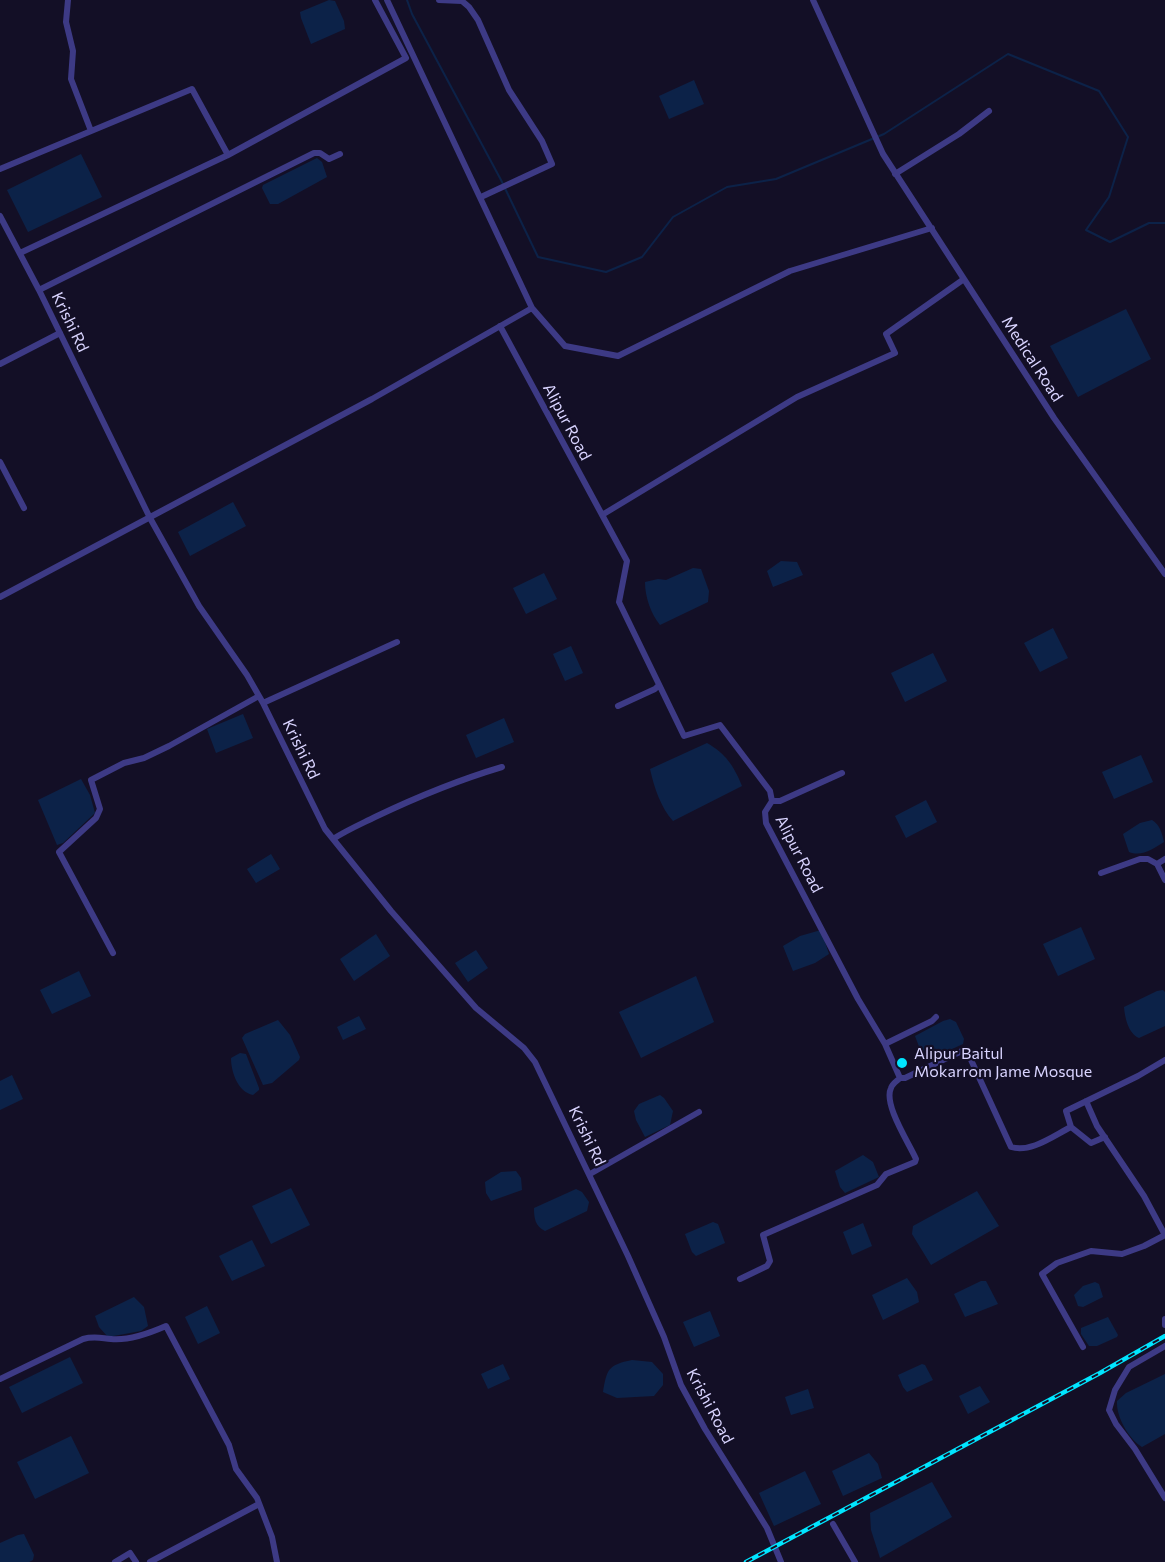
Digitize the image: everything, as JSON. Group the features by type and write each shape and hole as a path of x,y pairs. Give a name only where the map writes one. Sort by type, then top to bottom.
{"street":[{"path":"68,0 66,22 73,51 71,79 91,131"},
{"path":"20,253 228,155 406,58 375,0"},
{"path":"387,0 482,197 532,308 566,346 618,356 790,271 932,228"},
{"path":"439,0 462,2 474,13 509,90 542,141 552,164 482,197"},
{"name":"Medical Road","path":"813,0 882,154 1054,418 1165,574"},
{"path":"0,169 192,89 228,155"},
{"path":"896,174 959,134 990,111"},
{"path":"39,290 309,156 320,153 329,159 340,154"},
{"name":"Krishi Rd","path":"0,216 39,290 150,518 199,606 247,675 263,703 325,829 391,911 476,1008 524,1048 535,1062 628,1256"},
{"path":"602,515 797,398 895,353 886,334 964,279"},
{"path":"0,597 372,399 532,308"},
{"name":"Alipur Road","path":"500,326 627,561 619,602 684,736 720,725 764,781 770,791 772,801 765,812 766,823 858,999 885,1044 900,1078"},
{"path":"0,364 60,333"},
{"path":"0,462 24,508"},
{"path":"263,703 397,642"},
{"path":"618,706 659,685"},
{"path":"113,953 59,852 96,818 100,809 91,780 124,763 144,758 169,746 259,696"},
{"path":"333,839 346,830 423,794 502,767"},
{"path":"772,801 780,801 842,773"},
{"path":"1101,873 1140,859 1148,859 1157,864 1165,880"},
{"path":"1157,864 1165,860"},
{"path":"885,1044 936,1017"},
{"path":"740,1279 767,1266 770,1262 763,1235 877,1185 886,1174 915,1162 916,1159 891,1107 889,1098 891,1088 900,1078 966,1049 1011,1147 1020,1150 1033,1146 1071,1128"},
{"path":"1105,1137 1091,1143 1071,1128 1066,1111 1138,1076 1165,1060"},
{"path":"1083,1347 1042,1274 1058,1263 1091,1251 1122,1254 1165,1235 1144,1196 1097,1126 1086,1101"},
{"path":"590,1174 699,1112"},
{"name":"Krishi Road","path":"628,1256 664,1337 681,1385 705,1430 766,1528 781,1562"},
{"path":"1165,1319 1165,1324"},
{"path":"0,1379 83,1339 95,1336 112,1340 148,1334 166,1326 229,1445 236,1469 259,1504 272,1537 277,1562"},
{"path":"1165,1346 1129,1367 1115,1390 1109,1410 1116,1425 1135,1449 1165,1498"},
{"path":"150,1562 259,1504"},
{"path":"833,1524 855,1562"},
{"path":"115,1562 130,1553 136,1562"}],"water":[{"path":"329,0 335,1 345,29 311,44 300,12"},
{"path":"694,80 704,104 669,119 659,96"},
{"path":"81,154 102,197 28,232 7,190"},
{"path":"317,158 322,162 327,177 278,204 270,204 262,188 263,185"},
{"path":"1126,309 1151,359 1078,397 1050,346"},
{"path":"233,502 246,526 190,556 178,532"},
{"path":"781,561 797,562 803,575 773,587 767,571"},
{"path":"693,568 701,569 709,591 708,602 660,625 649,605 645,582 666,580"},
{"path":"544,573 557,599 526,614 513,588"},
{"path":"1053,628 1068,658 1040,672 1024,643"},
{"path":"571,646 583,673 565,681 553,654"},
{"path":"933,653 947,681 905,702 891,673"},
{"path":"243,714 253,738 216,753 207,729"},
{"path":"504,718 514,742 476,758 466,735"},
{"path":"707,743 729,761 742,786 673,821 659,797 650,769"},
{"path":"1141,755 1153,782 1114,799 1102,772"},
{"path":"81,779 90,795 95,813 63,843 57,845 38,800"},
{"path":"926,800 937,822 906,838 895,816"},
{"path":"1152,820 1159,827 1164,842 1143,853 1129,852 1123,834 1140,823"},
{"path":"271,854 280,869 256,883 247,869"},
{"path":"1081,927 1095,959 1058,976 1043,944"},
{"path":"821,930 829,954 815,963 793,971 783,946 800,936"},
{"path":"376,934 390,956 354,981 340,959"},
{"path":"476,950 488,968 468,982 455,963"},
{"path":"79,971 91,996 52,1014 40,990"},
{"path":"696,976 714,1022 641,1058 619,1012"},
{"path":"1163,990 1165,992 1165,1026 1139,1038 1135,1036 1126,1020 1124,1007"},
{"path":"359,1016 366,1029 343,1040 337,1027"},
{"path":"950,1019 956,1022 964,1039 963,1044 928,1060 923,1057 915,1036"},
{"path":"278,1020 290,1035 300,1057 272,1083 263,1085 242,1038 245,1034"},
{"path":"240,1053 246,1054 259,1088 253,1095 239,1086 232,1069 231,1058"},
{"path":"12,1075 23,1099 0,1110 0,1081"},
{"path":"660,1095 673,1111 670,1125 645,1137 634,1111 639,1104"},
{"path":"863,1155 873,1162 879,1177 845,1193 840,1187 835,1171"},
{"path":"516,1171 521,1178 522,1190 491,1201 486,1193 485,1182 501,1172"},
{"path":"291,1188 310,1225 271,1244 252,1206"},
{"path":"576,1189 582,1192 589,1202 587,1211 545,1231 539,1227 534,1208"},
{"path":"977,1191 999,1226 931,1265 912,1234 913,1226"},
{"path":"713,1222 718,1224 725,1243 696,1256 685,1234"},
{"path":"863,1223 872,1246 852,1255 843,1232"},
{"path":"252,1240 265,1266 232,1281 219,1256"},
{"path":"907,1278 917,1292 919,1302 883,1320 872,1295"},
{"path":"981,1281 986,1281 998,1304 965,1317 954,1294"},
{"path":"1095,1282 1099,1284 1103,1297 1083,1307 1078,1306 1074,1295 1083,1286"},
{"path":"134,1297 144,1307 148,1326 141,1331 108,1337 99,1327 95,1316"},
{"path":"207,1306 220,1333 198,1344 185,1317"},
{"path":"710,1311 720,1336 694,1347 683,1322"},
{"path":"1108,1317 1117,1337 1097,1346 1089,1346 1081,1334 1081,1328"},
{"path":"70,1357 83,1383 22,1413 9,1387"},
{"path":"632,1360 652,1362 663,1374 663,1385 654,1396 617,1398 603,1392 610,1369"},
{"path":"503,1364 510,1379 488,1389 481,1374"},
{"path":"922,1364 925,1365 933,1380 907,1392 898,1375"},
{"path":"1165,1374 1165,1434 1142,1447 1132,1439 1124,1427 1117,1401 1126,1393"},
{"path":"980,1386 990,1402 968,1414 959,1396"},
{"path":"808,1389 814,1408 791,1415 785,1397"},
{"path":"71,1436 89,1473 35,1499 17,1462"},
{"path":"869,1453 878,1464 882,1478 843,1496 832,1471"},
{"path":"805,1471 821,1504 774,1526 759,1493"},
{"path":"932,1482 952,1517 880,1558 871,1530 870,1513"},
{"path":"24,1534 34,1555 33,1560 0,1562 0,1543"}],"waterway":[{"path":"407,0 412,14 501,180 538,257 606,272 642,257 673,217 727,187 776,179 884,134 1008,54 1099,91 1128,137 1109,197 1086,230 1110,242 1149,223 1165,223"}],"railway":[{"path":"746,1562 1165,1336"}],"place":[{"name":"Alipur Baitul Mokarrom Jame Mosque","path":"902,1063"}]}
